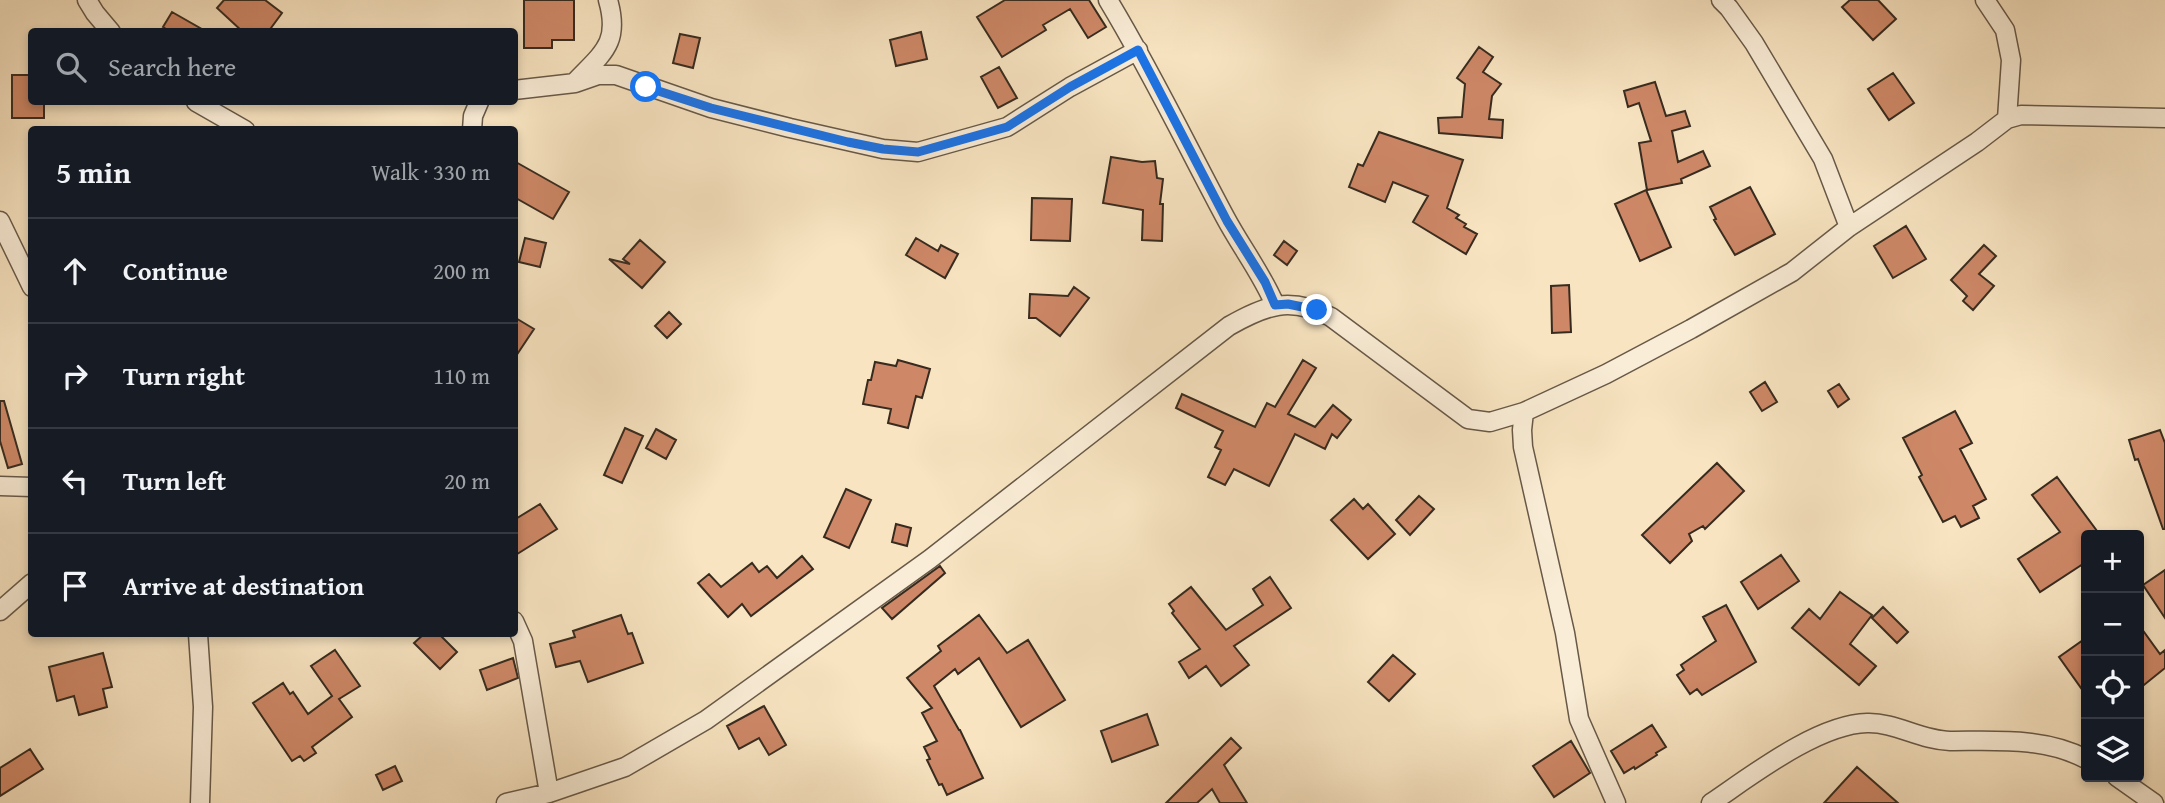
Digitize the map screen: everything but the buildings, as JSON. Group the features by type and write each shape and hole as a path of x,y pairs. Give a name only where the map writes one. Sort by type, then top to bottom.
{"street":[{"path":"87,0 108,28"},
{"path":"575,83 600,56 612,36 608,0"},
{"path":"1108,0 1138,50 1227,221 1265,282 1275,305"},
{"path":"1720,0 1754,43 1823,159 1849,227"},
{"path":"1985,0 2005,30 2011,60 2007,119"},
{"path":"518,90 575,83 598,75 616,75 711,108 883,149 918,152 1007,127 1070,87 1138,50"},
{"path":"201,105 238,126"},
{"path":"472,126 478,105"},
{"path":"506,803 549,793 625,767 706,720 930,559 1229,327 1256,311 1275,305 1303,306 1331,317 1468,419 1490,422 1524,412 1618,367 1758,291 1792,271 1849,227 2007,119 2021,115 2165,118"},
{"path":"0,220 28,279"},
{"path":"1524,412 1523,447 1565,633 1579,719 1616,803"},
{"path":"0,486 28,487"},
{"path":"0,611 28,586"},
{"path":"518,630 523,641 549,793"},
{"path":"198,637 203,707 200,803"},
{"path":"1712,803 1780,755 1843,726 1868,723 1889,726 1925,738 2040,744 2071,751 2081,756"},
{"path":"2124,782 2154,803"}],"route":[{"path":"646,87 711,108 848,142 918,152 1007,127 1070,87 1138,50 1227,221 1265,282 1275,305 1288,304 1317,310"}]}
